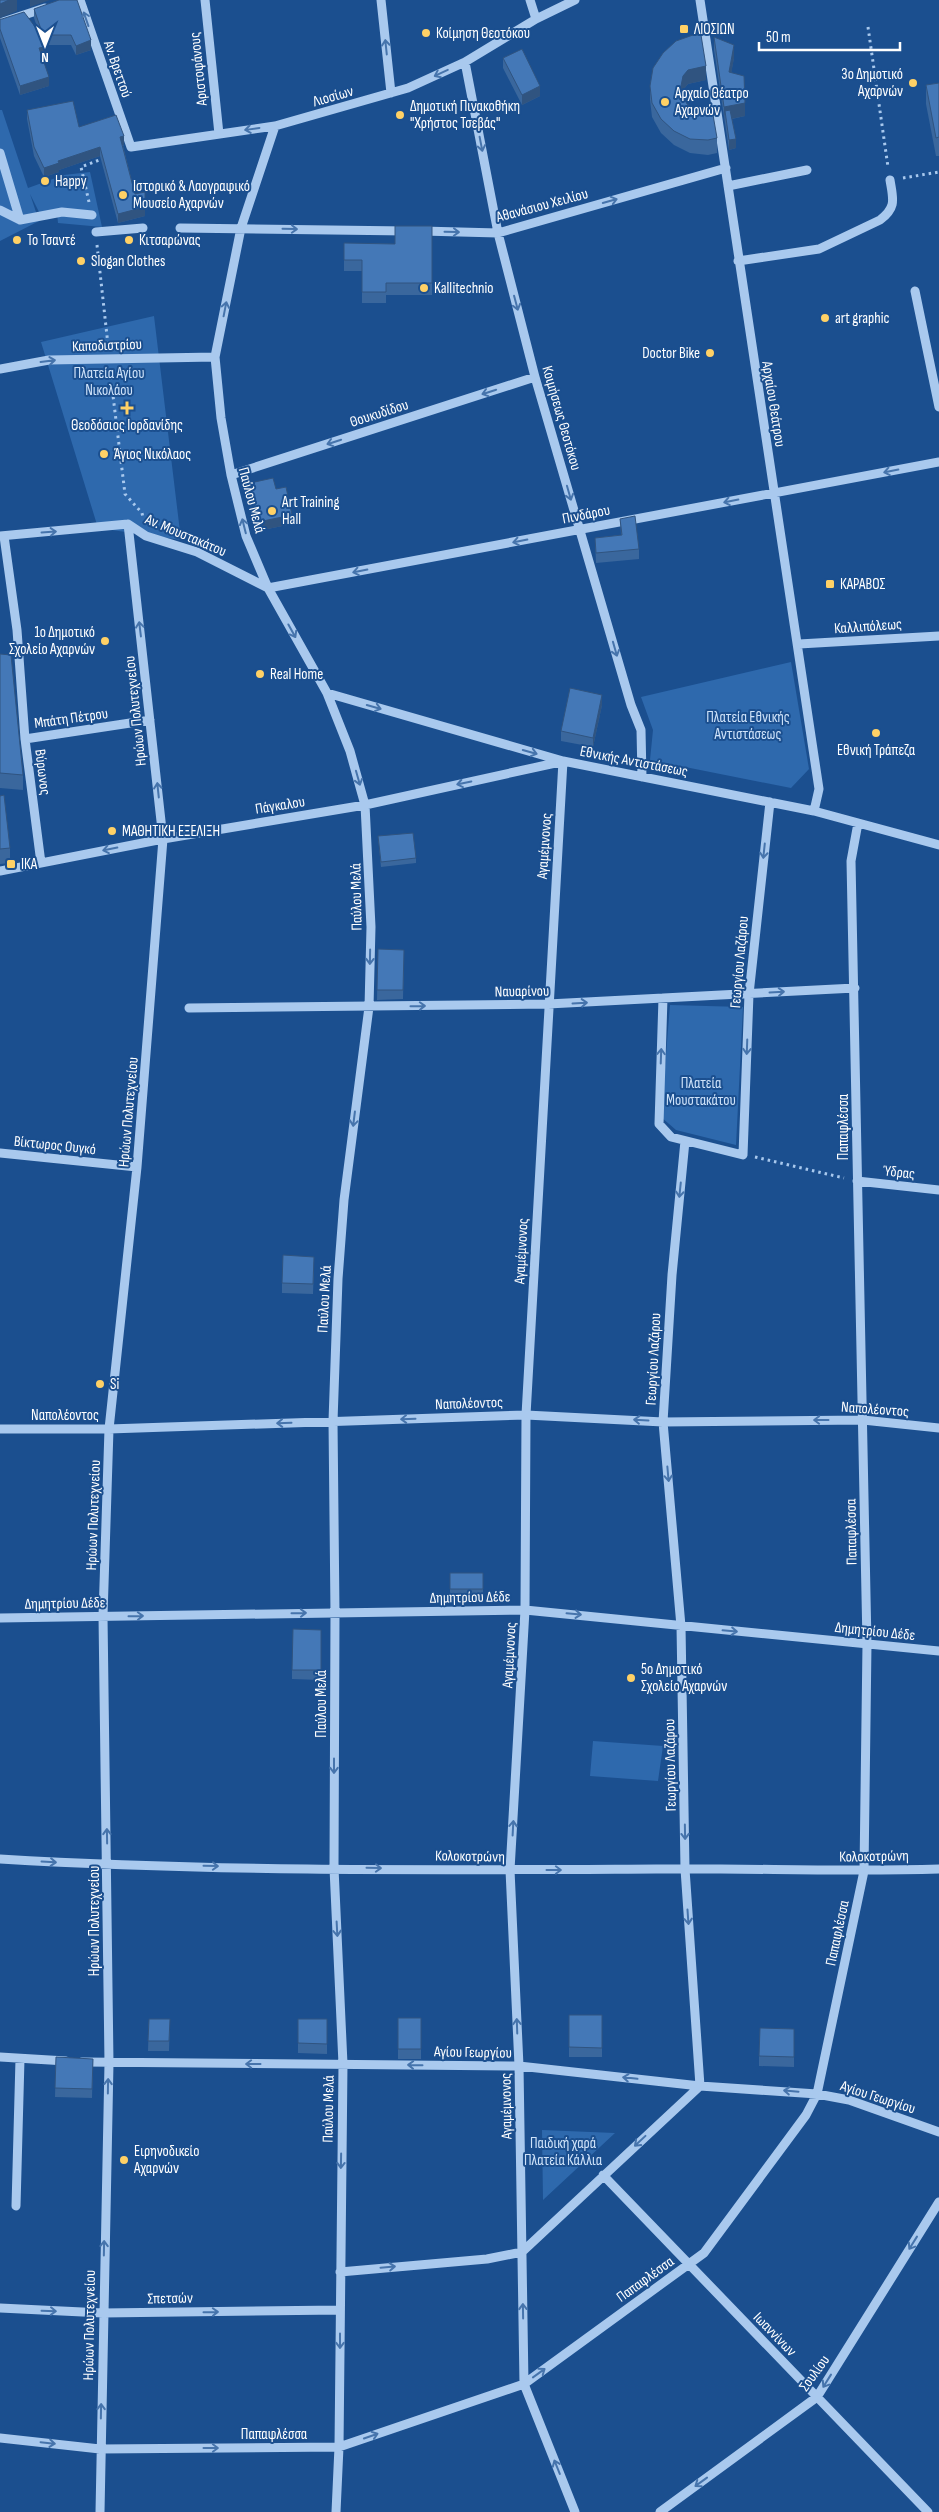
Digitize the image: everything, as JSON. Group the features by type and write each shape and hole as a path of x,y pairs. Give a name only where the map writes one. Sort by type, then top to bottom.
{"street":[{"name":"Αν. Βρεττού","path":"80,0 131,147"},
{"name":"Αριστοφάνους","path":"205,0 219,134"},
{"path":"381,0 391,93"},
{"path":"530,0 536,19"},
{"name":"Λιοσίων","path":"131,147 275,126 408,88 465,62 536,19 576,0"},
{"name":"Αρχαίου Θεάτρου","path":"700,0 726,168 738,261 799,644 819,789 814,811"},
{"path":"0,23 54,5"},
{"name":"Κοιμήσεως Θεοτόκου","path":"465,62 498,233 535,378 631,705 641,730 642,777"},
{"name":"Παύλου Μελά","path":"275,126 241,228 215,357 221,418 231,475 246,536 268,588 327,693 350,751 365,805 371,927 369,1007 344,1200 338,1279 332,1421 335,1613 334,1868 342,2064 339,2448 336,2512"},
{"path":"0,152 20,220"},
{"name":"Αθανάσιου Χειλίου","path":"180,228 498,233 726,168"},
{"path":"728,186 807,170"},
{"path":"738,261 819,249 880,220 888,214 894,202 890,180"},
{"path":"0,210 20,220 62,212 92,215"},
{"path":"96,232 143,228"},
{"path":"915,290 939,407"},
{"name":"Καποδιστρίου","path":"0,369 49,360 215,357"},
{"name":"Θουκυδίδου","path":"231,475 535,378"},
{"name":"Πινδάρου","path":"268,588 939,462"},
{"name":"Αν. Μουστακάτου","path":"2,536 128,524 146,536 197,552 268,588"},
{"name":"Ηρώων Πολυτεχνείου","path":"100,2512 109,2063 103,1616 109,1429 137,1168 163,839 128,524"},
{"name":"Βύρωνος","path":"2,536 17,630 25,739 41,863"},
{"name":"Καλλιπόλεως","path":"799,644 939,636"},
{"name":"Εθνικής Αντιστάσεως","path":"327,693 563,761 814,811 939,845"},
{"name":"Μπάτη Πέτρου","path":"25,739 150,720"},
{"name":"Πάγκαλου","path":"0,871 163,839 365,805 563,761"},
{"name":"Αγαμέμνονος","path":"563,761 526,1415 525,1610 510,1870 519,2066 524,2384 575,2512"},
{"name":"Γεωργίου Λαζάρου","path":"744,1155 749,994 770,802"},
{"name":"Παπαφλέσσα","path":"0,2438 100,2449 339,2448 524,2384 704,2252 806,2115 817,2094 864,1871 867,1644 851,861 858,823"},
{"name":"Ναυαρίνου","path":"189,1008 548,1004 855,988"},
{"path":"662,998 659,1124 670,1137 744,1155"},
{"name":"Γεωργίου Λαζάρου","path":"685,1141 672,1276 663,1422 681,1626 685,1869 700,2086"},
{"name":"Βίκτωρος Ουγκό","path":"0,1153 137,1168"},
{"name":"Ύδρας","path":"857,1181 939,1190"},
{"name":"Ναπολέοντος","path":"0,1429 109,1429 526,1415 663,1422 863,1420 939,1428"},
{"name":"Δημητρίου Δέδε","path":"0,1618 525,1610 638,1619 681,1626 939,1651"},
{"name":"Κολοκοτρώνη","path":"0,1859 107,1865 510,1870 864,1871 939,1869"},
{"name":"Αγίου Γεωργίου","path":"0,2058 109,2063 519,2066 700,2086 817,2094 849,2100 939,2132"},
{"path":"16,2206 20,2059"},
{"path":"340,2272 487,2259 522,2252 700,2086"},
{"name":"Ιωαννίνων","path":"603,2175 928,2512"},
{"name":"Σουλίου","path":"660,2512 817,2397 939,2202"},
{"name":"Σπετσών","path":"0,2308 103,2313 340,2310"}],"path":[{"path":"868,27 890,180 939,172"},
{"path":"81,167 106,157"},
{"path":"744,1155 857,1181"}],"green space":[{"path":"0,110 2,110 28,188 64,175 90,172 102,227 58,223 57,213 41,216 30,194 39,221 0,241"},
{"name":"Πλατεία Αγίου Νικολάου","path":"154,316 181,540 98,528 41,342"},
{"name":"Πλατεία Εθνικής Αντιστάσεως","path":"791,662 809,769 791,788 650,760 653,730 641,697"},
{"name":"Πλατεία Μουστακάτου","path":"670,1005 743,1007 736,1145 676,1130 661,1117"},
{"path":"593,1741 663,1746 658,1781 590,1776"},
{"name":"Παιδική χαρά Πλατεία Κάλλια","path":"542,2130 615,2133 543,2200"}],"building":[{"path":"0,0 9,0 0,4"},
{"path":"59,0 77,0 91,40 76,46 71,35 43,35 34,9"},
{"path":"24,12 39,32 44,47 39,48 49,77 20,86 0,29 0,19"},
{"name":"Αρχαίο Θέατρο Αχαρνών","path":"693,35 701,35 706,66 688,70 683,76 680,91 687,104 693,108 700,111 712,109 717,138 708,140 690,139 674,131 661,119 652,103 650,86 653,68 663,53 676,41"},
{"path":"714,37 734,45 729,72 744,76 745,103 724,107"},
{"path":"522,49 540,86 522,95 503,58"},
{"path":"939,83 939,137 936,138 926,85"},
{"path":"73,101 79,127 116,115 124,136 120,137 135,194 145,192 145,207 118,214 100,147 58,161 59,163 44,168 34,147 27,110"},
{"path":"730,110 736,139 729,140 725,111"},
{"path":"395,226 432,226 432,283 386,283 386,292 362,292 362,260 344,260 344,243 395,244"},
{"name":"Art Training Hall","path":"273,478 276,489 286,487 292,515 258,522 250,483"},
{"path":"635,516 639,549 596,553 595,538 622,535 620,519"},
{"path":"0,654 11,655 23,775 0,773"},
{"path":"570,688 602,695 593,738 561,731"},
{"path":"4,795 10,848 0,849 0,796"},
{"path":"413,833 416,858 381,862 378,836"},
{"path":"378,949 404,950 403,990 377,990"},
{"path":"283,1255 314,1257 313,1284 282,1283"},
{"path":"450,1573 483,1573 483,1589 450,1589"},
{"path":"293,1629 321,1630 321,1670 292,1670"},
{"path":"569,2015 602,2015 602,2048 569,2047"},
{"path":"398,2018 421,2018 421,2049 398,2049"},
{"path":"149,2019 170,2019 169,2041 148,2041"},
{"path":"298,2019 327,2019 327,2044 298,2043"},
{"path":"760,2028 794,2029 794,2057 759,2056"},
{"path":"56,2057 93,2059 92,2089 55,2088"}],"place":[{"name":"ΛΙΟΣΙΩΝ","path":"684,29"},
{"name":"Κοίμηση Θεοτόκου","path":"426,33"},
{"name":"3ο Δημοτικό Αχαρνών","path":"913,83"},
{"name":"Αρχαίο Θέατρο Αχαρνών","path":"665,102"},
{"name":"Δημοτική Πινακοθήκη \"Χρήστος Τσεβάς\"","path":"400,115"},
{"name":"Happy","path":"45,181"},
{"name":"Ιστορικό & Λαογραφικό Μουσείο Αχαρνών","path":"123,195"},
{"name":"To Τσαντέ","path":"17,240"},
{"name":"Κιτσαρώνας","path":"129,240"},
{"name":"Slogan Clothes","path":"81,261"},
{"name":"Kallitechnio","path":"424,288"},
{"name":"art graphic","path":"825,318"},
{"name":"Doctor Bike","path":"710,353"},
{"name":"Θεοδόσιος Ιορδανίδης","path":"127,408"},
{"name":"Άγιος Νικόλαος","path":"104,454"},
{"name":"Art Training Hall","path":"272,511"},
{"name":"ΚΑΡΑΒΟΣ","path":"830,584"},
{"name":"1ο Δημοτικό Σχολείο Αχαρνών","path":"105,641"},
{"name":"Real Home","path":"260,674"},
{"name":"Εθνική Τράπεζα","path":"876,733"},
{"name":"ΜΑΘΗΤΙΚΗ ΕΞΕΛΙΞΗ","path":"112,831"},
{"name":"ΙΚΑ","path":"11,864"},
{"name":"Si","path":"100,1384"},
{"name":"5ο Δημοτικό Σχολείο Αχαρνών","path":"631,1678"},
{"name":"Ειρηνοδικείο Αχαρνών","path":"124,2160"}]}
